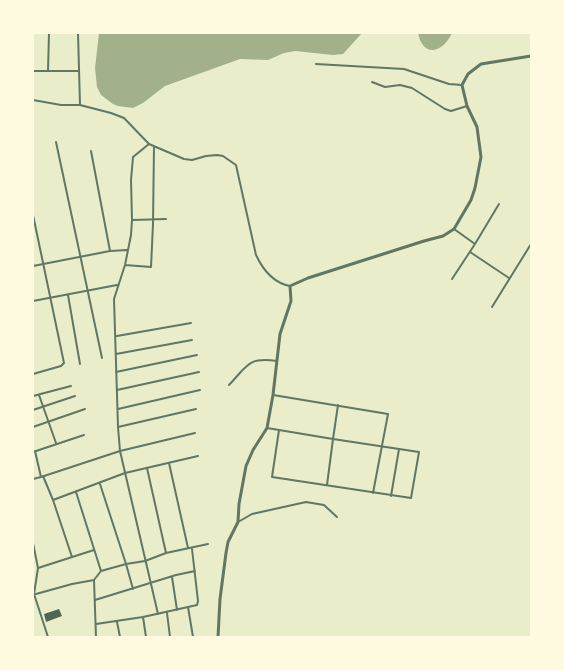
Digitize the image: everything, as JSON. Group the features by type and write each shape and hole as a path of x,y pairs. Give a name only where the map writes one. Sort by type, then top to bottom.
{"street":[{"path":"48,71 49,33"},
{"path":"78,33 80,105"},
{"path":"33,100 61,105 80,105 111,113 124,118 149,144 184,159 192,160 217,155 236,165 256,255 261,267 284,285 290,286 308,278 443,236 454,229 471,200 481,157 477,127 467,106 462,85 468,74 481,64 531,56"},
{"path":"315,64 404,69 449,84 462,85"},
{"path":"33,71 79,71"},
{"path":"372,82 385,87 400,85 412,88 451,111 467,106"},
{"path":"56,142 102,358"},
{"path":"149,144 133,157 131,235 125,265 114,299 120,451 158,614"},
{"path":"125,265 150,267 154,146"},
{"path":"91,151 110,250"},
{"path":"452,279 499,204"},
{"path":"33,216 64,363 61,366 33,374"},
{"path":"132,220 166,219"},
{"path":"454,229 476,244"},
{"path":"492,307 531,244"},
{"path":"33,266 110,250 128,250"},
{"path":"470,252 509,278"},
{"path":"33,301 117,285"},
{"path":"218,637 220,599 228,542 238,522 246,466 267,428 280,334 291,301 290,286"},
{"path":"68,294 80,364"},
{"path":"116,336 191,323"},
{"path":"116,354 192,339"},
{"path":"116,372 197,355"},
{"path":"229,385 251,362 260,359 277,361"},
{"path":"117,390 199,372"},
{"path":"33,390 34,396 71,386"},
{"path":"117,409 200,390"},
{"path":"39,395 57,444"},
{"path":"273,395 388,414 373,493"},
{"path":"33,410 75,396"},
{"path":"327,485 338,405"},
{"path":"33,427 85,409"},
{"path":"118,427 196,409"},
{"path":"267,428 418,452 411,498 272,477 279,430"},
{"path":"33,479 120,451 195,433"},
{"path":"72,557 34,452 84,435"},
{"path":"391,496 399,449"},
{"path":"53,500 125,473 198,456"},
{"path":"96,624 143,617 197,605 195,571 169,463"},
{"path":"147,468 166,553"},
{"path":"100,484 133,589"},
{"path":"76,492 101,571"},
{"path":"238,522 252,514 306,502 324,505 337,517"},
{"path":"33,543 38,568 34,595 48,637"},
{"path":"96,637 94,580 101,571 208,544"},
{"path":"38,568 94,550"},
{"path":"95,600 195,571"},
{"path":"172,577 177,609"},
{"path":"34,595 94,580"},
{"path":"188,607 193,637"},
{"path":"167,612 170,637"},
{"path":"143,617 146,637"},
{"path":"117,621 120,637"}],"shaded area":[{"path":"99,33 362,33 343,54 295,51 268,60 240,59 165,86 133,108 113,104 101,95 97,87 95,68"},
{"path":"418,33 452,33 444,45 434,50 424,46"}],"building":[{"path":"59,609 62,616 46,622 44,614"}]}
